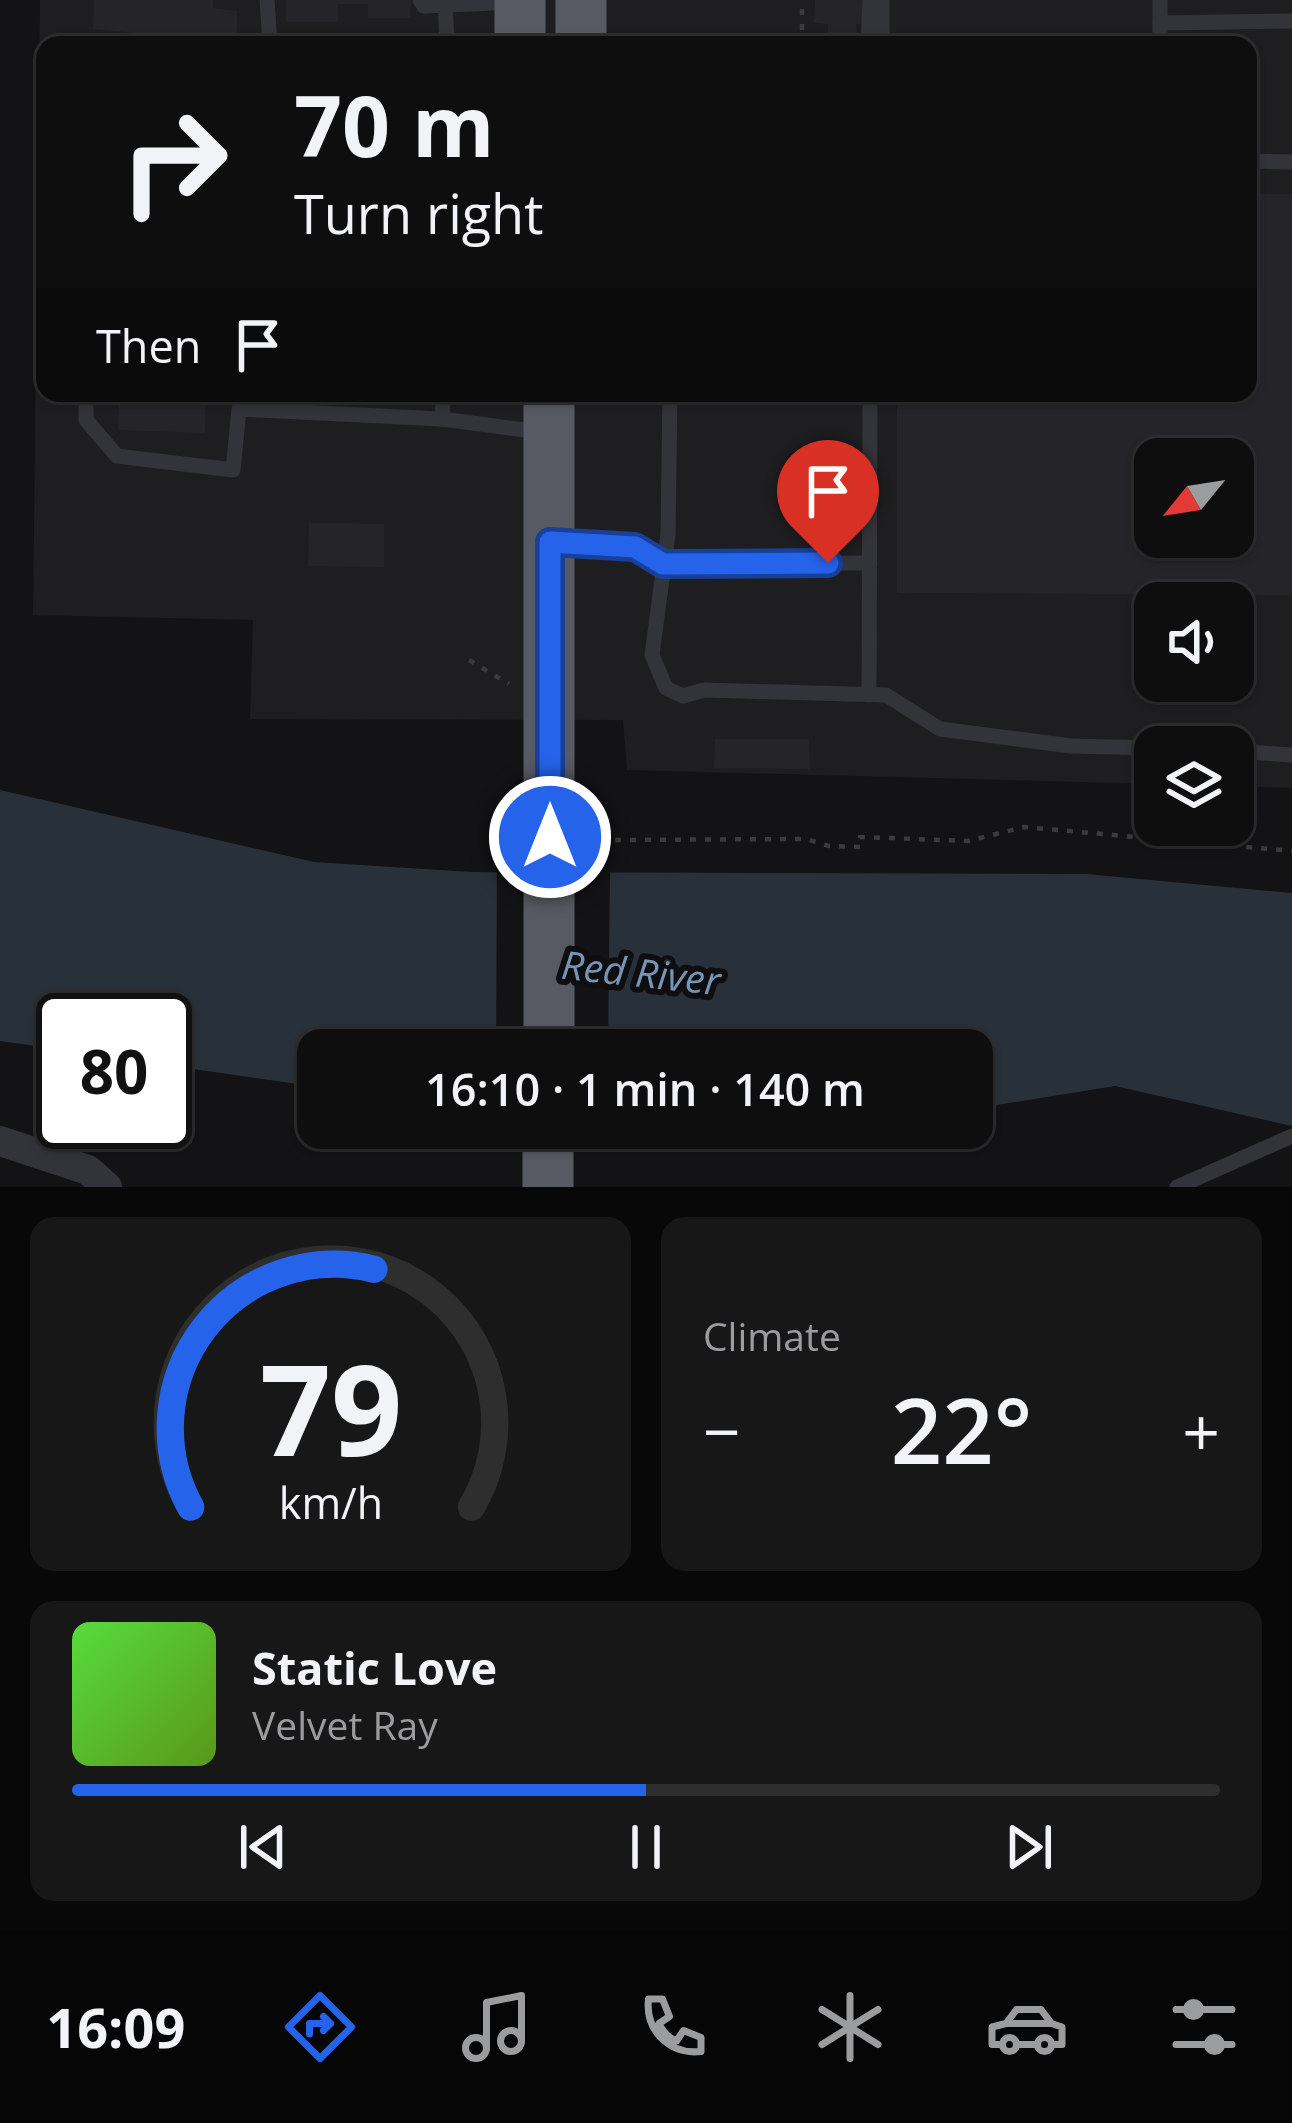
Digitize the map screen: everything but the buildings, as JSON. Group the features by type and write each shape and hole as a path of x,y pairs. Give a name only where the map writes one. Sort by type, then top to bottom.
{"highway":[{"path":"581,0 581,36"},
{"path":"520,1 520,36"},
{"path":"549,413 549,1029"},
{"path":"548,1149 548,1187"}],"street":[{"path":"0,1142 88,1170 107,1187"}],"lane":[{"path":"267,0 269,36"},
{"path":"420,0 424,7 520,1"},
{"path":"868,36 869,0"},
{"path":"882,0 882,36"},
{"path":"1160,0 1160,36"},
{"path":"446,4 447,36"},
{"path":"1160,23 1292,21"},
{"path":"1257,161 1292,162"},
{"path":"86,402 86,420 117,456 233,470 239,409 442,419 549,413"},
{"path":"442,419 443,402"},
{"path":"670,402 668,534 652,656 666,688 682,696 704,690 886,695 940,730 1071,746 1134,748"},
{"path":"869,694 870,402"},
{"path":"550,542 635,547 663,564 870,563"},
{"path":"1254,752 1292,755"},
{"path":"1177,1187 1292,1136"}],"path":[{"path":"802,0 802,36"},
{"path":"615,840 806,839 860,847 860,837 968,841 1024,827 1292,851"}],"shaded area":[{"path":"40,0 1292,0 1292,788 1254,787 1254,726 1134,726 1134,783 627,770 623,720 250,719 253,620 33,615 36,351 36,402 1257,402 1257,36 40,36"}],"water":[{"name":"Red River","path":"0,790 314,862 471,872 1086,874 1292,893 1292,1126 1115,1086 993,1106 993,1029 297,1029 297,1084 192,1069 192,993 36,993 36,1046 0,1041"}],"pier":[{"path":"497,866 610,867 608,1029 496,1029"}],"route":[{"path":"550,837 550,542 635,547 663,564 828,563"}]}
